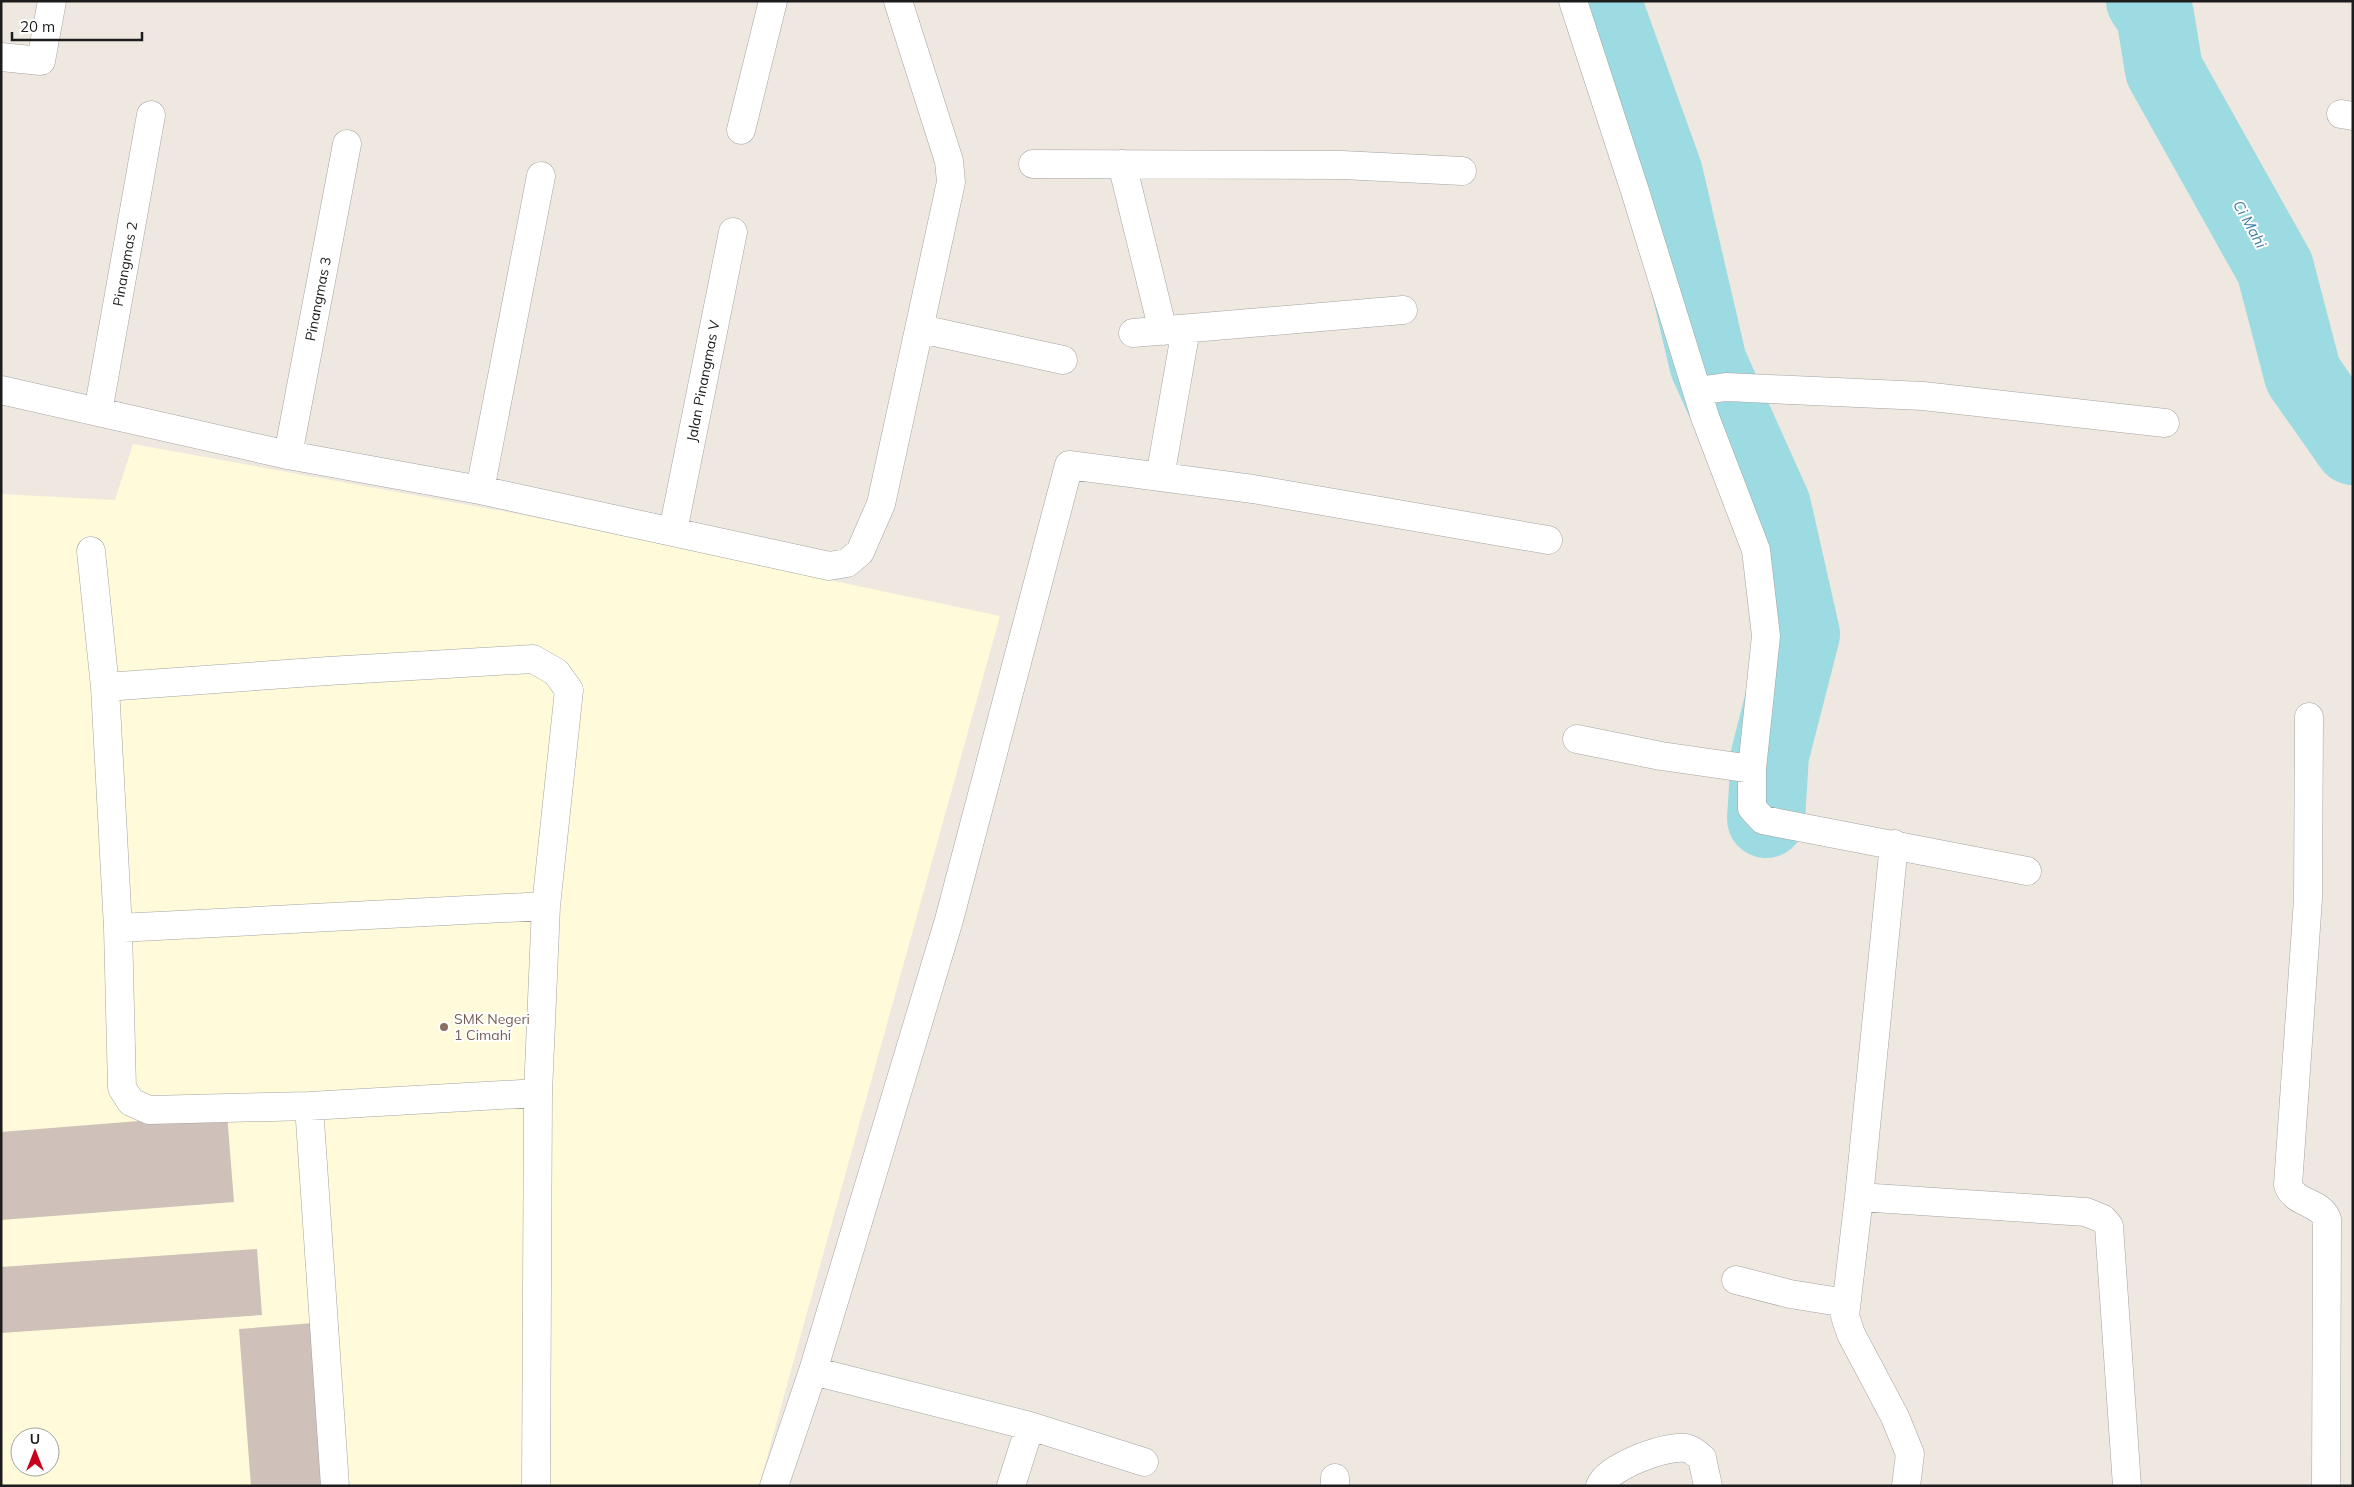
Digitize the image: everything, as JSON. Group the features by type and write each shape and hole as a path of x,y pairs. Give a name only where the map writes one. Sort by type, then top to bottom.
{"street":[{"path":"1,57 41,61 52,1"},
{"path":"741,130 773,1"},
{"path":"5,394 98,412 288,454 480,490 829,566 847,563 860,552 881,504 921,330 952,182 949,160 898,1"},
{"path":"1573,1 1710,389 1705,417 1756,550 1766,636 1752,769 1752,808 1763,820 2027,871"},
{"name":"Pinangmas 2","path":"98,412 151,115"},
{"name":"Pinangmas 3","path":"288,454 347,144"},
{"path":"1033,164 1342,165 1462,171"},
{"path":"1122,164 1174,330 1160,477"},
{"path":"480,490 541,176"},
{"name":"Jalan Pinangmas V","path":"673,531 733,232"},
{"path":"1133,333 1402,310"},
{"path":"921,330 1063,360"},
{"path":"1710,389 1923,396 2165,423"},
{"path":"774,1486 813,1371 949,920 1069,465 1253,489 1548,540"},
{"path":"91,551 105,687 118,928 122,1088 131,1102 149,1110 309,1106 538,1094"},
{"path":"105,687 533,659 556,672 569,690 546,906 538,1094 536,1486"},
{"path":"2309,717 2308,899 2288,1186 2293,1196 2320,1209 2327,1218 2326,1486"},
{"path":"1577,739 1661,756 1752,769"},
{"path":"1894,844 1859,1197 1845,1316 1851,1334 1895,1417 1910,1454 1906,1486"},
{"path":"118,928 546,906"},
{"path":"309,1106 335,1486"},
{"path":"1859,1197 2086,1212 2103,1219 2109,1226 2127,1486"},
{"path":"1736,1280 1790,1294 1846,1303"},
{"path":"813,1371 1030,1426 1144,1462"},
{"path":"1011,1486 1030,1426"},
{"path":"1600,1486 1609,1474 1634,1459 1665,1451 1688,1448 1702,1458 1708,1486"}],"shaded area":[{"name":"SMK Negeri 1 Cimahi","path":"133,444 518,514 1000,616 759,1486 1,1486 1,494 115,500"}],"building":[{"path":"227,1114 234,1202 1,1220 1,1132"},
{"path":"257,1249 262,1315 1,1333 1,1267"},
{"path":"314,1323 327,1486 251,1486 239,1329"}],"waterway":[{"path":"1602,1 1664,174 1708,363 1772,506 1801,634 1770,755 1766,819"},
{"name":"Ci Mahi","path":"2145,1 2155,15 2164,70 2275,268 2303,375 2353,446"}],"place":[{"name":"SMK Negeri 1 Cimahi","path":"444,1027"}]}
